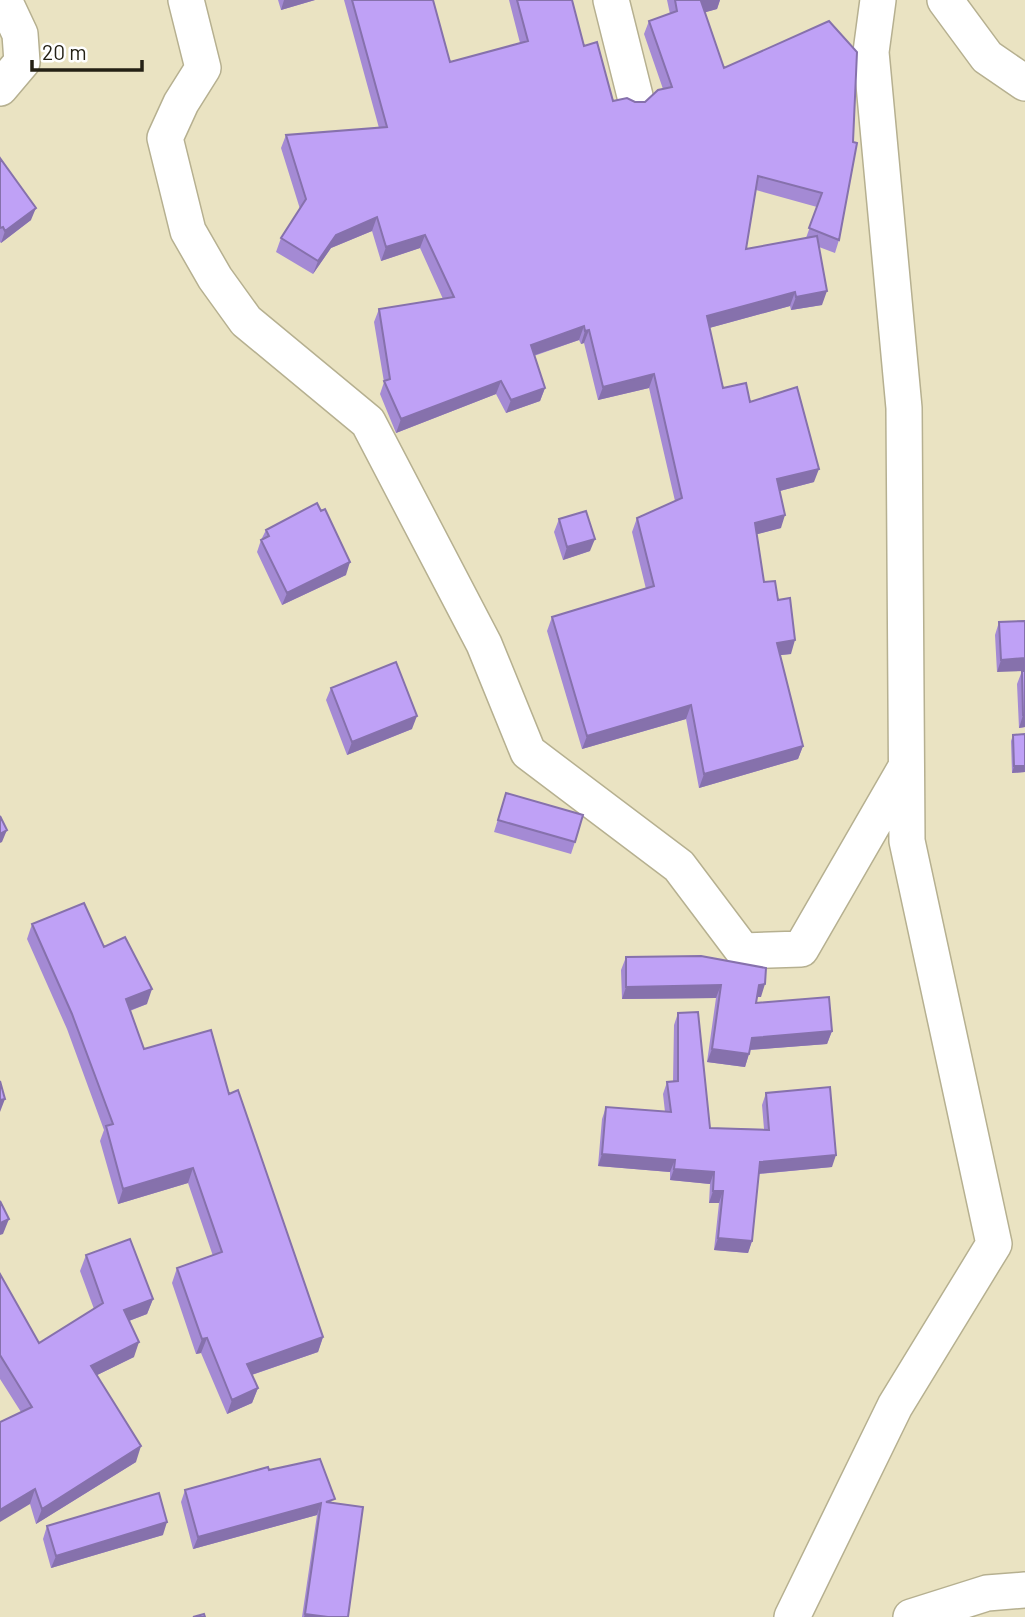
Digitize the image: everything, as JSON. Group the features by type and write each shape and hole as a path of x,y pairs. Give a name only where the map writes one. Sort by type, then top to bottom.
{"street":[{"path":"0,89 22,62 20,34 4,0"},
{"path":"187,0 203,68 181,103 165,138 188,231 215,278 246,321 368,422 484,644 527,752 679,866 743,951 801,948 907,766"},
{"path":"611,0 635,96"},
{"path":"792,1617 895,1406 994,1244 907,841 904,408 872,52 878,0"},
{"path":"945,0 987,57 1025,83"},
{"path":"987,57 1025,57"},
{"path":"911,1617 987,1593 1025,1590"}],"building":[{"path":"352,0 433,0 450,62 528,41 517,0 572,0 584,46 597,42 613,101 627,98 635,102 645,102 658,90 672,87 649,21 677,11 675,0 706,0 701,1 724,68 829,21 857,52 853,142 857,143 839,240 809,228 822,193 758,176 746,249 817,236 827,291 796,297 795,292 707,316 723,388 746,383 750,402 797,387 819,469 777,479 785,515 755,523 764,582 775,581 778,600 790,598 795,640 777,643 803,746 704,774 691,705 587,736 552,617 654,586 637,518 682,498 654,374 603,387 589,330 585,331 584,326 531,345 545,388 511,400 501,381 401,419 384,381 390,379 379,309 454,297 425,235 386,247 377,217 336,235 318,261 281,238 306,199 286,135 387,127"},
{"path":"0,158 36,208 5,231 3,227 0,228"},
{"path":"317,503 321,511 325,509 350,562 287,593 261,540 269,536 266,530"},
{"path":"586,511 595,539 567,547 559,519"},
{"path":"1025,621 1025,658 1001,660 999,622"},
{"path":"396,662 417,716 352,742 331,688"},
{"path":"1022,671 1025,671 1025,715 1023,715"},
{"path":"1025,734 1025,766 1014,766 1013,735"},
{"path":"506,793 583,815 575,842 498,820"},
{"path":"0,816 7,830 0,834"},
{"path":"84,903 104,947 125,937 152,989 126,999 144,1049 211,1030 229,1094 238,1090 323,1337 247,1364 258,1388 232,1400 207,1338 202,1339 177,1268 222,1252 193,1168 123,1189 106,1126 113,1124 72,1014 32,924"},
{"path":"701,956 766,968 765,984 759,985 756,1003 829,997 832,1031 752,1038 749,1054 712,1049 721,985 626,987 626,957"},
{"path":"698,1012 710,1128 769,1130 766,1093 830,1087 836,1155 760,1162 752,1241 718,1238 723,1191 713,1191 714,1172 674,1169 675,1160 602,1154 606,1107 671,1112 667,1082 678,1081 678,1013"},
{"path":"0,1081 5,1099 0,1100"},
{"path":"0,1201 9,1219 0,1223"},
{"path":"130,1239 153,1299 124,1310 139,1342 91,1366 141,1446 42,1509 35,1489 0,1510 0,1422 32,1407 0,1355 0,1274 39,1343 103,1303 86,1255"},
{"path":"320,1459 335,1499 326,1502 363,1507 348,1617 305,1614 321,1503 198,1537 185,1490 268,1467 269,1470"},
{"path":"159,1493 167,1522 56,1556 47,1526"}]}
